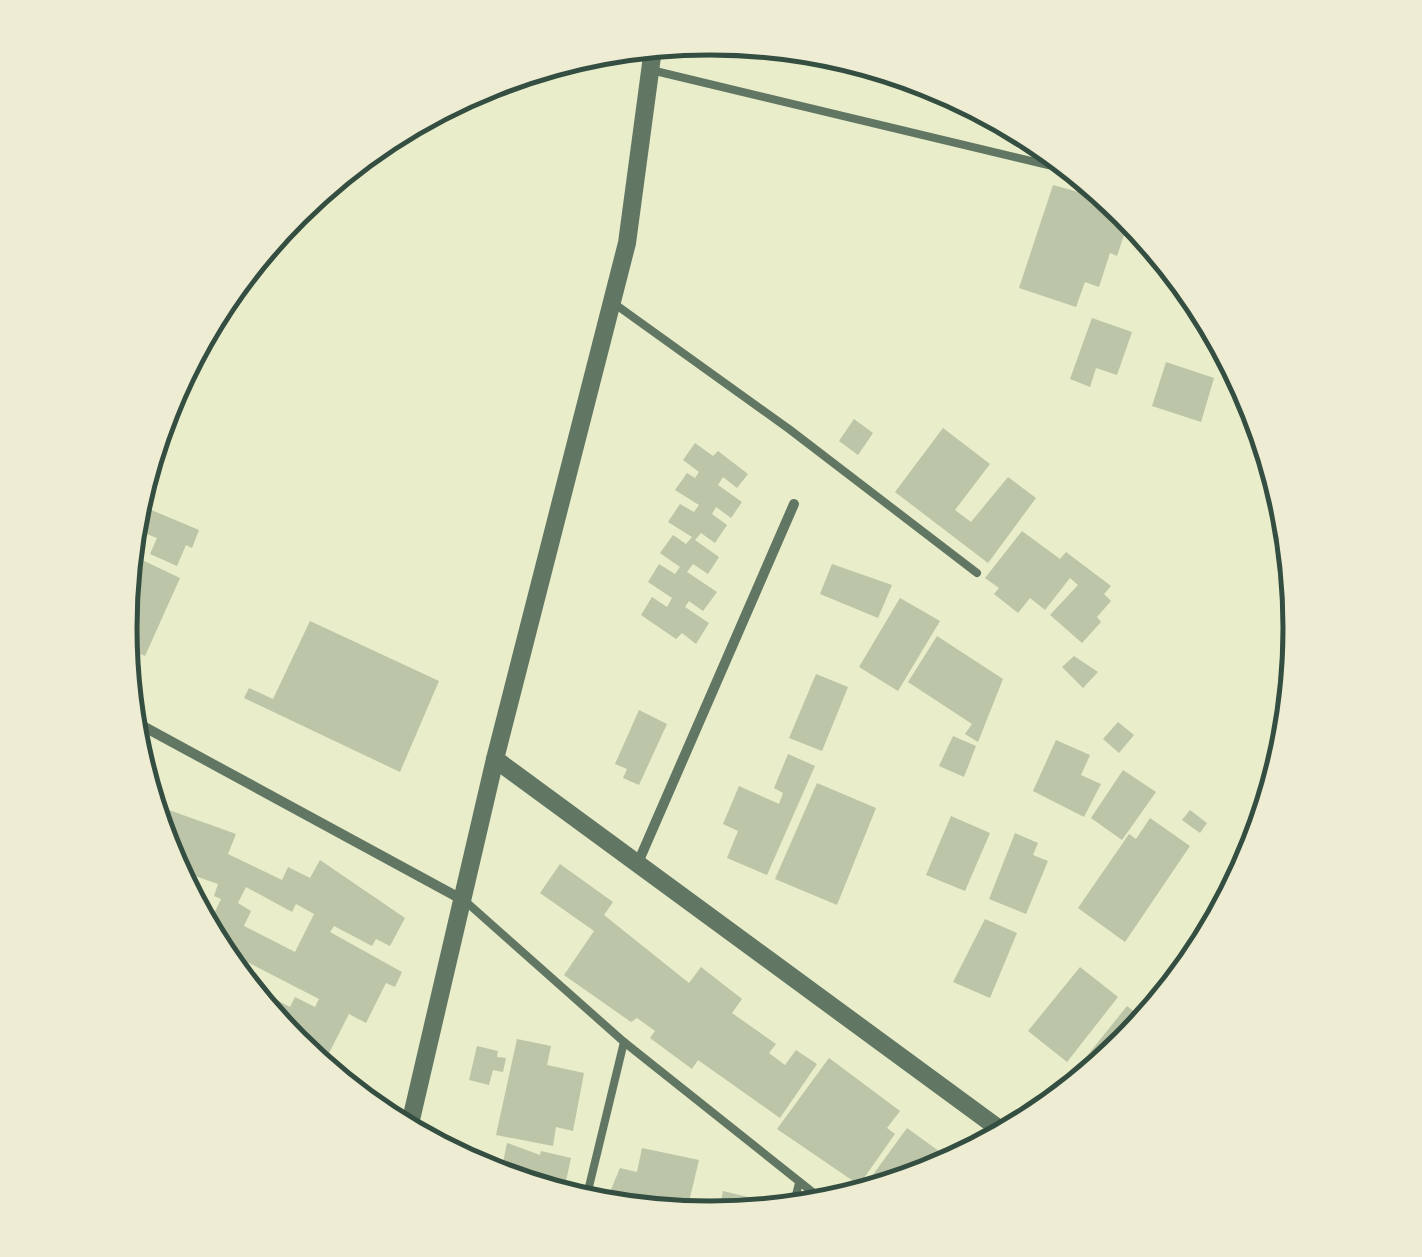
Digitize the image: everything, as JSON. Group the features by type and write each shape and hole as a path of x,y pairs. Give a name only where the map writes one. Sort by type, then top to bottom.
{"street":[{"path":"412,1117 495,759 627,243 652,58"},
{"path":"636,866 794,504"},
{"path":"147,728 464,900"},
{"path":"495,759 996,1126"}],"lane":[{"path":"650,70 1048,165"},
{"path":"612,302 789,428 978,574"},
{"path":"464,900 624,1042 813,1193"},
{"path":"589,1188 624,1042"},
{"path":"796,1195 799,1183"}],"building":[{"path":"1053,185 1085,194 1125,232 1117,256 1110,253 1099,287 1085,282 1076,307 1019,288"},
{"path":"1092,318 1132,332 1117,375 1096,368 1090,387 1070,379"},
{"path":"1166,362 1214,378 1201,422 1152,406"},
{"path":"854,419 873,433 858,455 839,441"},
{"path":"943,428 990,464 955,510 971,522 1008,477 1036,498 988,563 895,492"},
{"path":"695,443 713,456 718,451 748,474 737,488 723,477 718,485 742,502 731,518 716,507 712,514 727,525 715,543 701,533 695,540 719,557 708,574 693,564 687,572 717,592 703,611 689,601 685,607 709,623 696,644 682,633 676,639 641,615 652,597 667,607 672,598 648,582 659,564 675,574 680,567 660,553 673,535 686,544 692,537 668,522 680,504 694,512 699,505 675,490 687,473 695,478 699,472 683,460"},
{"path":"151,510 199,530 192,548 186,545 177,566 150,554 157,538 146,534"},
{"path":"1022,531 1060,559 1066,552 1111,586 1104,594 1111,601 1097,617 1101,622 1082,643 1050,615 1078,585 1070,578 1045,610 1030,598 1018,613 994,594 999,588 985,578"},
{"path":"142,560 180,578 145,656 138,653 137,628"},
{"path":"832,564 892,585 878,618 820,594"},
{"path":"900,598 940,621 898,691 859,667"},
{"path":"310,621 439,681 400,772 244,698 249,688 273,699"},
{"path":"937,636 1003,679 978,742 965,734 972,724 908,682"},
{"path":"1074,656 1098,672 1083,688 1062,667"},
{"path":"816,674 848,687 822,751 789,738"},
{"path":"639,710 667,724 639,785 623,778 627,769 615,764"},
{"path":"1118,722 1134,735 1119,753 1103,739"},
{"path":"953,736 976,746 964,777 939,766"},
{"path":"1056,740 1090,755 1081,775 1101,784 1084,817 1033,791"},
{"path":"788,754 815,766 767,875 727,858 738,831 723,824 739,786 779,804 783,793 774,788"},
{"path":"1123,770 1156,792 1122,840 1091,818"},
{"path":"817,783 876,808 837,905 775,879"},
{"path":"167,809 236,834 228,854 282,880 288,867 310,878 320,860 405,918 390,946 376,939 372,946 334,926 330,932 402,972 395,987 386,983 366,1023 349,1014 328,1055 272,997 290,1007 295,997 315,1007 319,999 243,960 214,914 221,899 214,896 218,884 194,876","holes":["246,887 292,912 296,904 314,914 295,952 244,926 251,911 238,903"]},
{"path":"1190,810 1207,823 1200,833 1182,820"},
{"path":"951,816 990,833 965,891 926,875"},
{"path":"1150,818 1190,846 1125,942 1078,908 1129,834 1136,839"},
{"path":"1015,833 1038,843 1033,855 1048,861 1026,914 989,899"},
{"path":"560,864 613,902 604,915 689,983 701,967 742,999 732,1013 776,1044 769,1053 785,1065 796,1050 817,1064 780,1118 698,1060 692,1069 650,1038 655,1031 637,1018 631,1022 564,975 594,931 540,893"},
{"path":"985,919 1017,933 990,998 953,982"},
{"path":"1080,967 1118,997 1067,1062 1028,1031"},
{"path":"1127,1006 1136,1013 1117,1034 1074,1072"},
{"path":"517,1039 551,1046 547,1065 584,1073 573,1131 556,1127 553,1146 496,1135"},
{"path":"477,1046 498,1051 497,1057 506,1058 503,1072 493,1070 489,1085 469,1080"},
{"path":"829,1058 900,1111 887,1128 895,1134 862,1181 856,1183 777,1129"},
{"path":"907,1128 942,1153 895,1172 870,1179"},
{"path":"507,1143 540,1155 541,1151 571,1158 566,1183 503,1162"},
{"path":"642,1148 699,1160 689,1201 610,1193 620,1168 637,1172"},
{"path":"723,1191 760,1200 749,1201 721,1202"}]}
